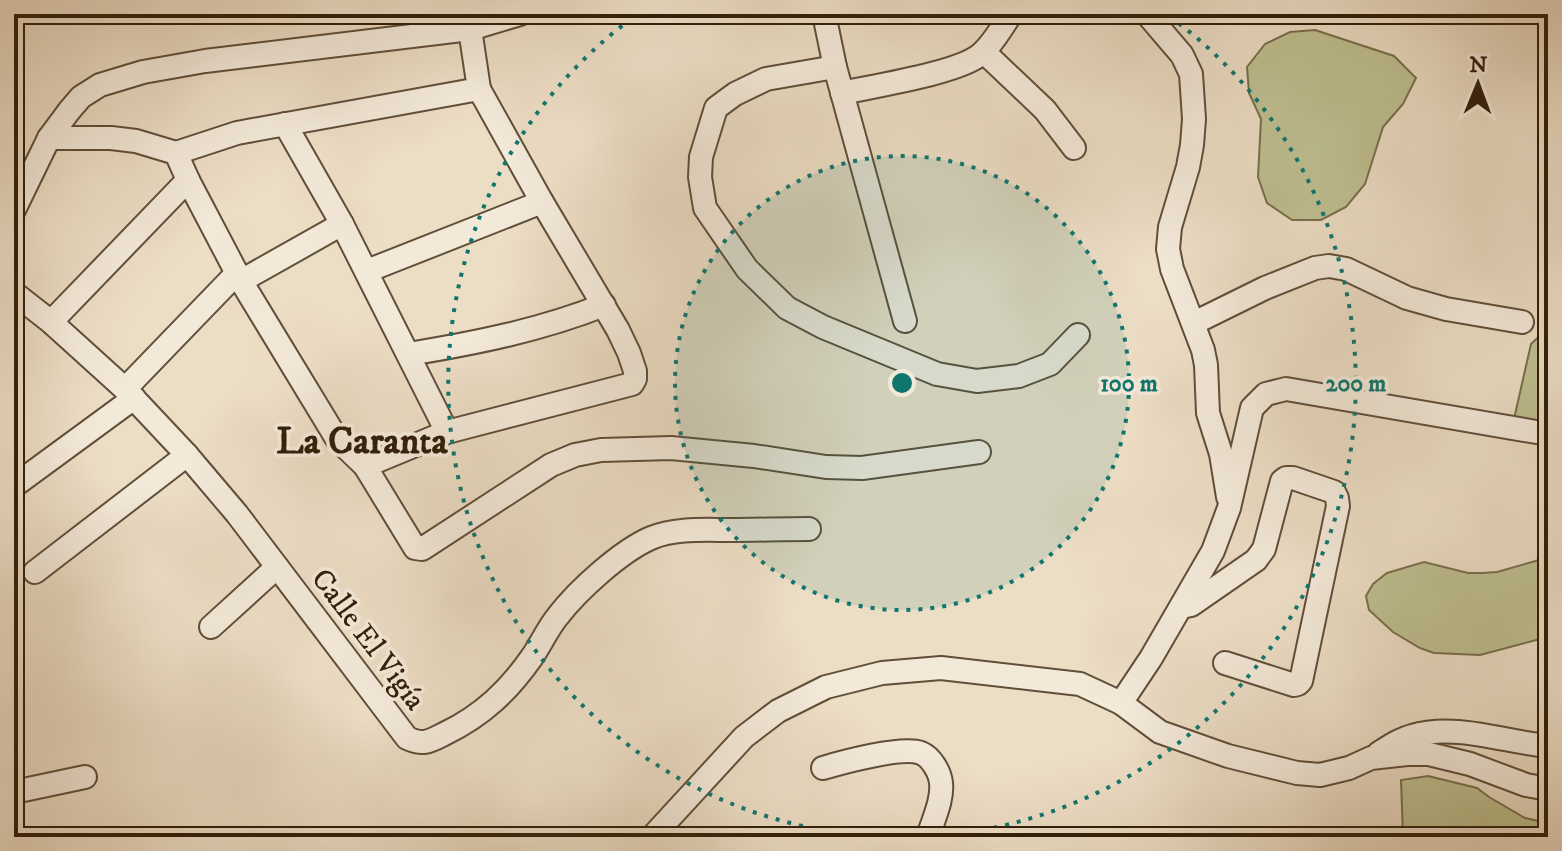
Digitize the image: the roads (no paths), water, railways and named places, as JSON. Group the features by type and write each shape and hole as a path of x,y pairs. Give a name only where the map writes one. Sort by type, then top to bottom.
{"street":[{"path":"14,210 49,138 81,97 100,85 205,61 470,29 520,14"},
{"path":"824,14 835,67 905,321"},
{"path":"842,93 946,70 973,60 984,52 1011,14"},
{"path":"1147,14 1182,55 1191,74 1192,145 1170,227 1168,249 1172,269 1203,350 1208,413 1221,454 1229,508"},
{"path":"365,466 447,432 632,384 635,379 629,353 604,305 479,89 470,29"},
{"path":"984,52 1045,110 1074,148"},
{"path":"835,67 766,79 735,94 716,108 701,157 700,177 705,208 747,269 787,308 823,327 937,374 977,381 1019,376 1050,364 1078,335"},
{"path":"49,138 111,138 136,141 176,153 237,133 479,89"},
{"path":"285,124 367,271 447,432"},
{"path":"176,153 239,277 337,439 365,466 418,550 551,465 575,455 601,450 671,448 826,467 862,468 979,452"},
{"path":"51,322 188,180"},
{"path":"367,271 542,202"},
{"path":"14,486 129,394 239,277 342,224"},
{"path":"1194,323 1265,288 1315,268 1329,266 1346,269 1407,298 1446,309 1522,322"},
{"name":"Calle El Vigía","path":"14,293 51,322 129,394 187,455 237,514 407,738 418,743 432,740 487,709 503,694 532,657 557,617 582,590 628,551 652,537 681,531 809,529"},
{"path":"409,354 522,332 604,305"},
{"path":"1121,703 1213,551 1229,508 1252,408 1266,394 1286,389 1548,434"},
{"path":"35,572 187,455"},
{"path":"1180,607 1191,605 1256,560 1264,549 1282,481 1286,478 1334,492 1338,506 1301,681 1294,685 1225,663"},
{"path":"211,627 277,567"},
{"path":"652,837 744,737 778,711 826,687 882,673 941,668 1080,684 1121,703 1160,732 1228,756 1297,773 1320,775 1349,768 1397,741 1432,732 1467,733 1548,746"},
{"path":"823,768 878,755 922,754 931,761 941,784 928,837"},
{"path":"1371,758 1429,754 1548,789"},
{"path":"14,792 85,777"}],"district":[{"name":"La Caranta","path":"362,440"}]}
